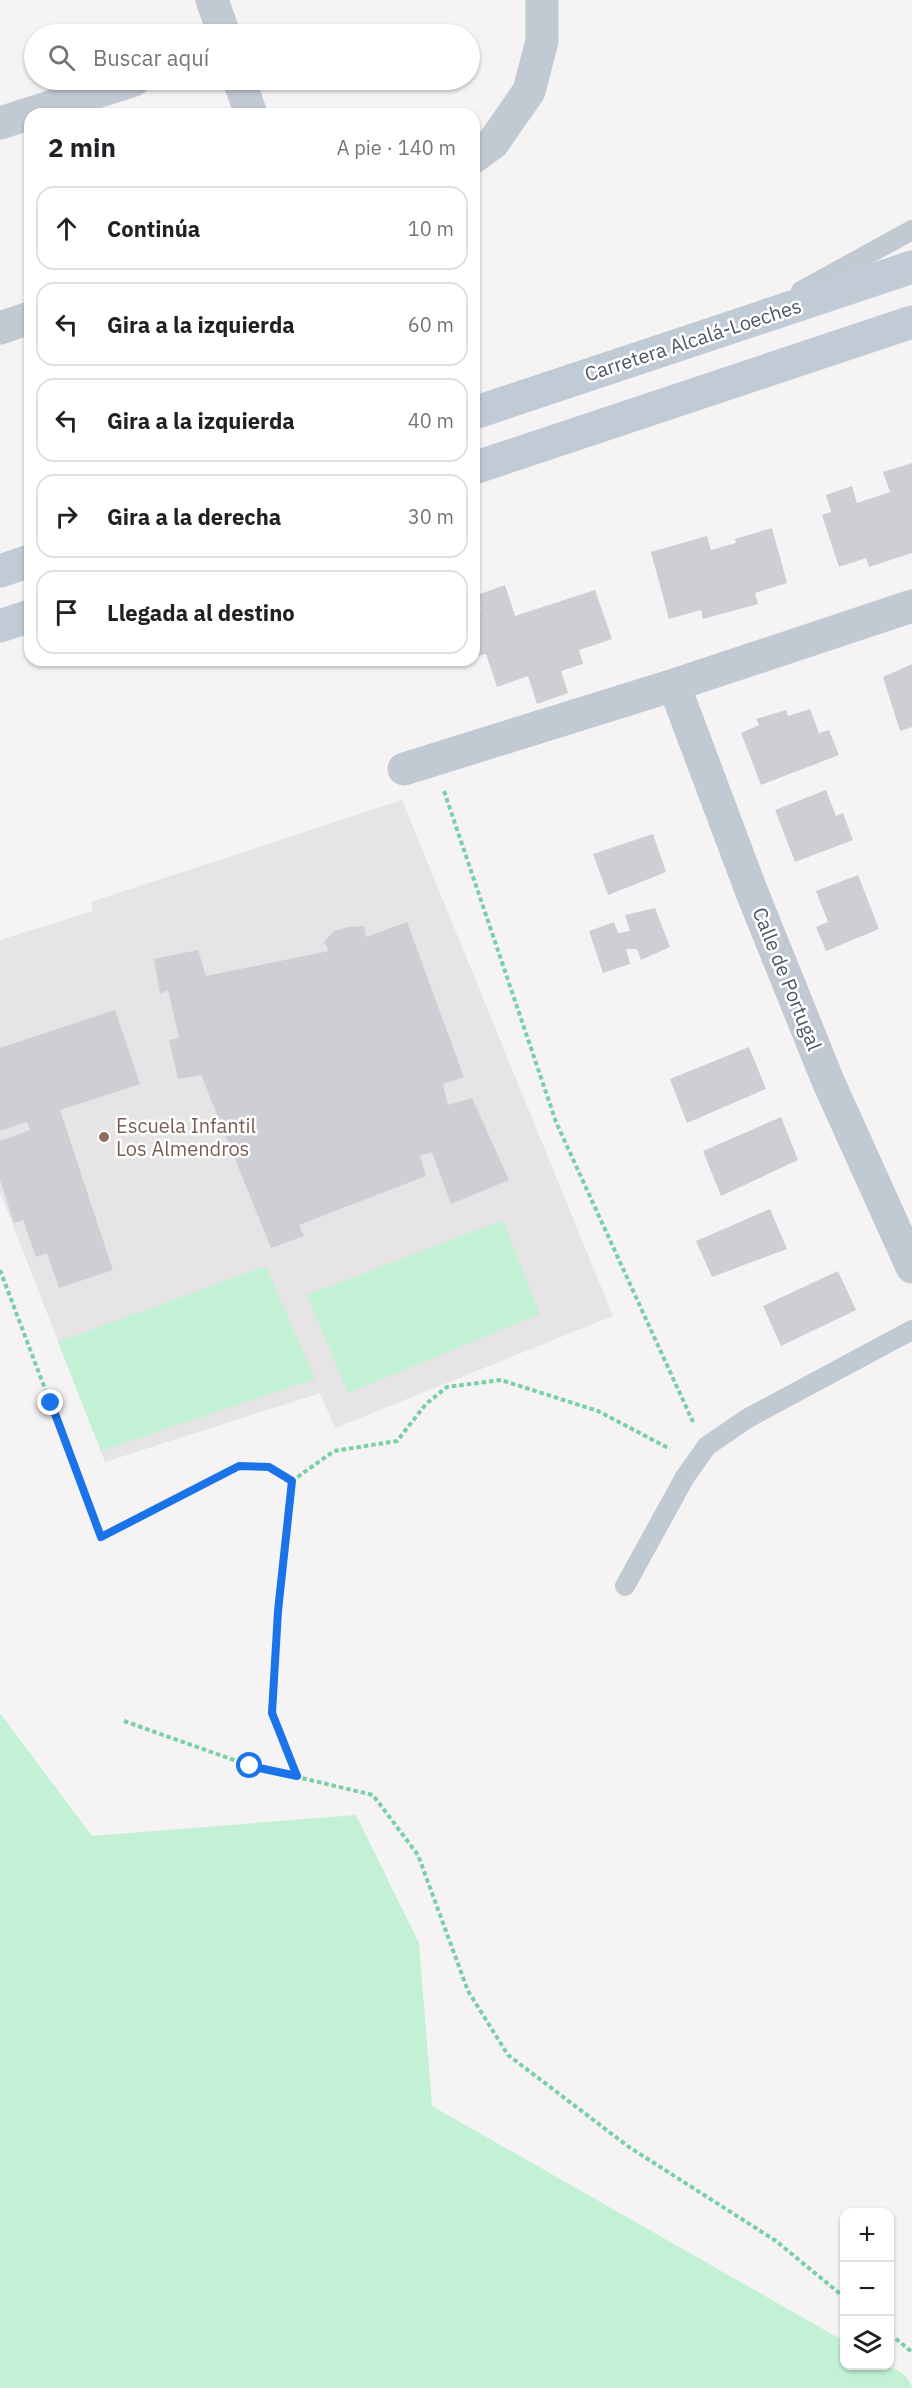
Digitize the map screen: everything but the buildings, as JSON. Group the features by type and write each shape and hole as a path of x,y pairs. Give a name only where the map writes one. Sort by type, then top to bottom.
{"main road":[{"name":"Carretera Alcalá-Loeches","path":"480,411 912,267"},
{"path":"480,466 912,322"},
{"path":"0,571 24,563"},
{"path":"0,626 24,618"}],"street":[{"path":"212,0 220,24"},
{"path":"480,153 493,143 529,91 542,41 542,0"},
{"path":"47,108 103,90"},
{"path":"243,90 249,108"},
{"path":"0,123 24,115"},
{"path":"0,328 24,320"},
{"path":"404,769 674,685 912,606"},
{"name":"Calle de Portugal","path":"674,685 824,1070 912,1267"}],"lane":[{"path":"747,322 912,231"},
{"path":"625,1586 707,1446 748,1418 912,1330"}],"path":[{"path":"435,760 556,1122 691,1420 707,1446"},
{"path":"0,1270 101,1537 239,1466 269,1467 292,1481"},
{"path":"297,1776 272,1713 278,1611 292,1481 334,1451 397,1441 426,1404 447,1388 501,1380 598,1411 671,1449 692,1469"},
{"path":"124,1720 250,1766 373,1796 418,1855 468,1991 508,2055 629,2147 776,2241 840,2294"},
{"path":"894,2337 912,2352"}],"shaded area":[{"path":"402,800 613,1316 335,1428 320,1393 105,1462 0,1192 0,940 93,911 91,902"}],"green space":[{"path":"503,1220 540,1314 348,1393 307,1295"},
{"path":"266,1266 315,1379 101,1451 58,1342"},
{"path":"0,1713 92,1836 356,1815 419,1943 432,2106 840,2339 840,2370 894,2369 908,2379 912,2388 0,2388"}],"place":[{"name":"Escuela Infantil Los Almendros","path":"104,1137"}],"route":[{"path":"51,1403 101,1537 239,1466 269,1467 292,1481 278,1611 272,1713 297,1776 250,1766"}]}
